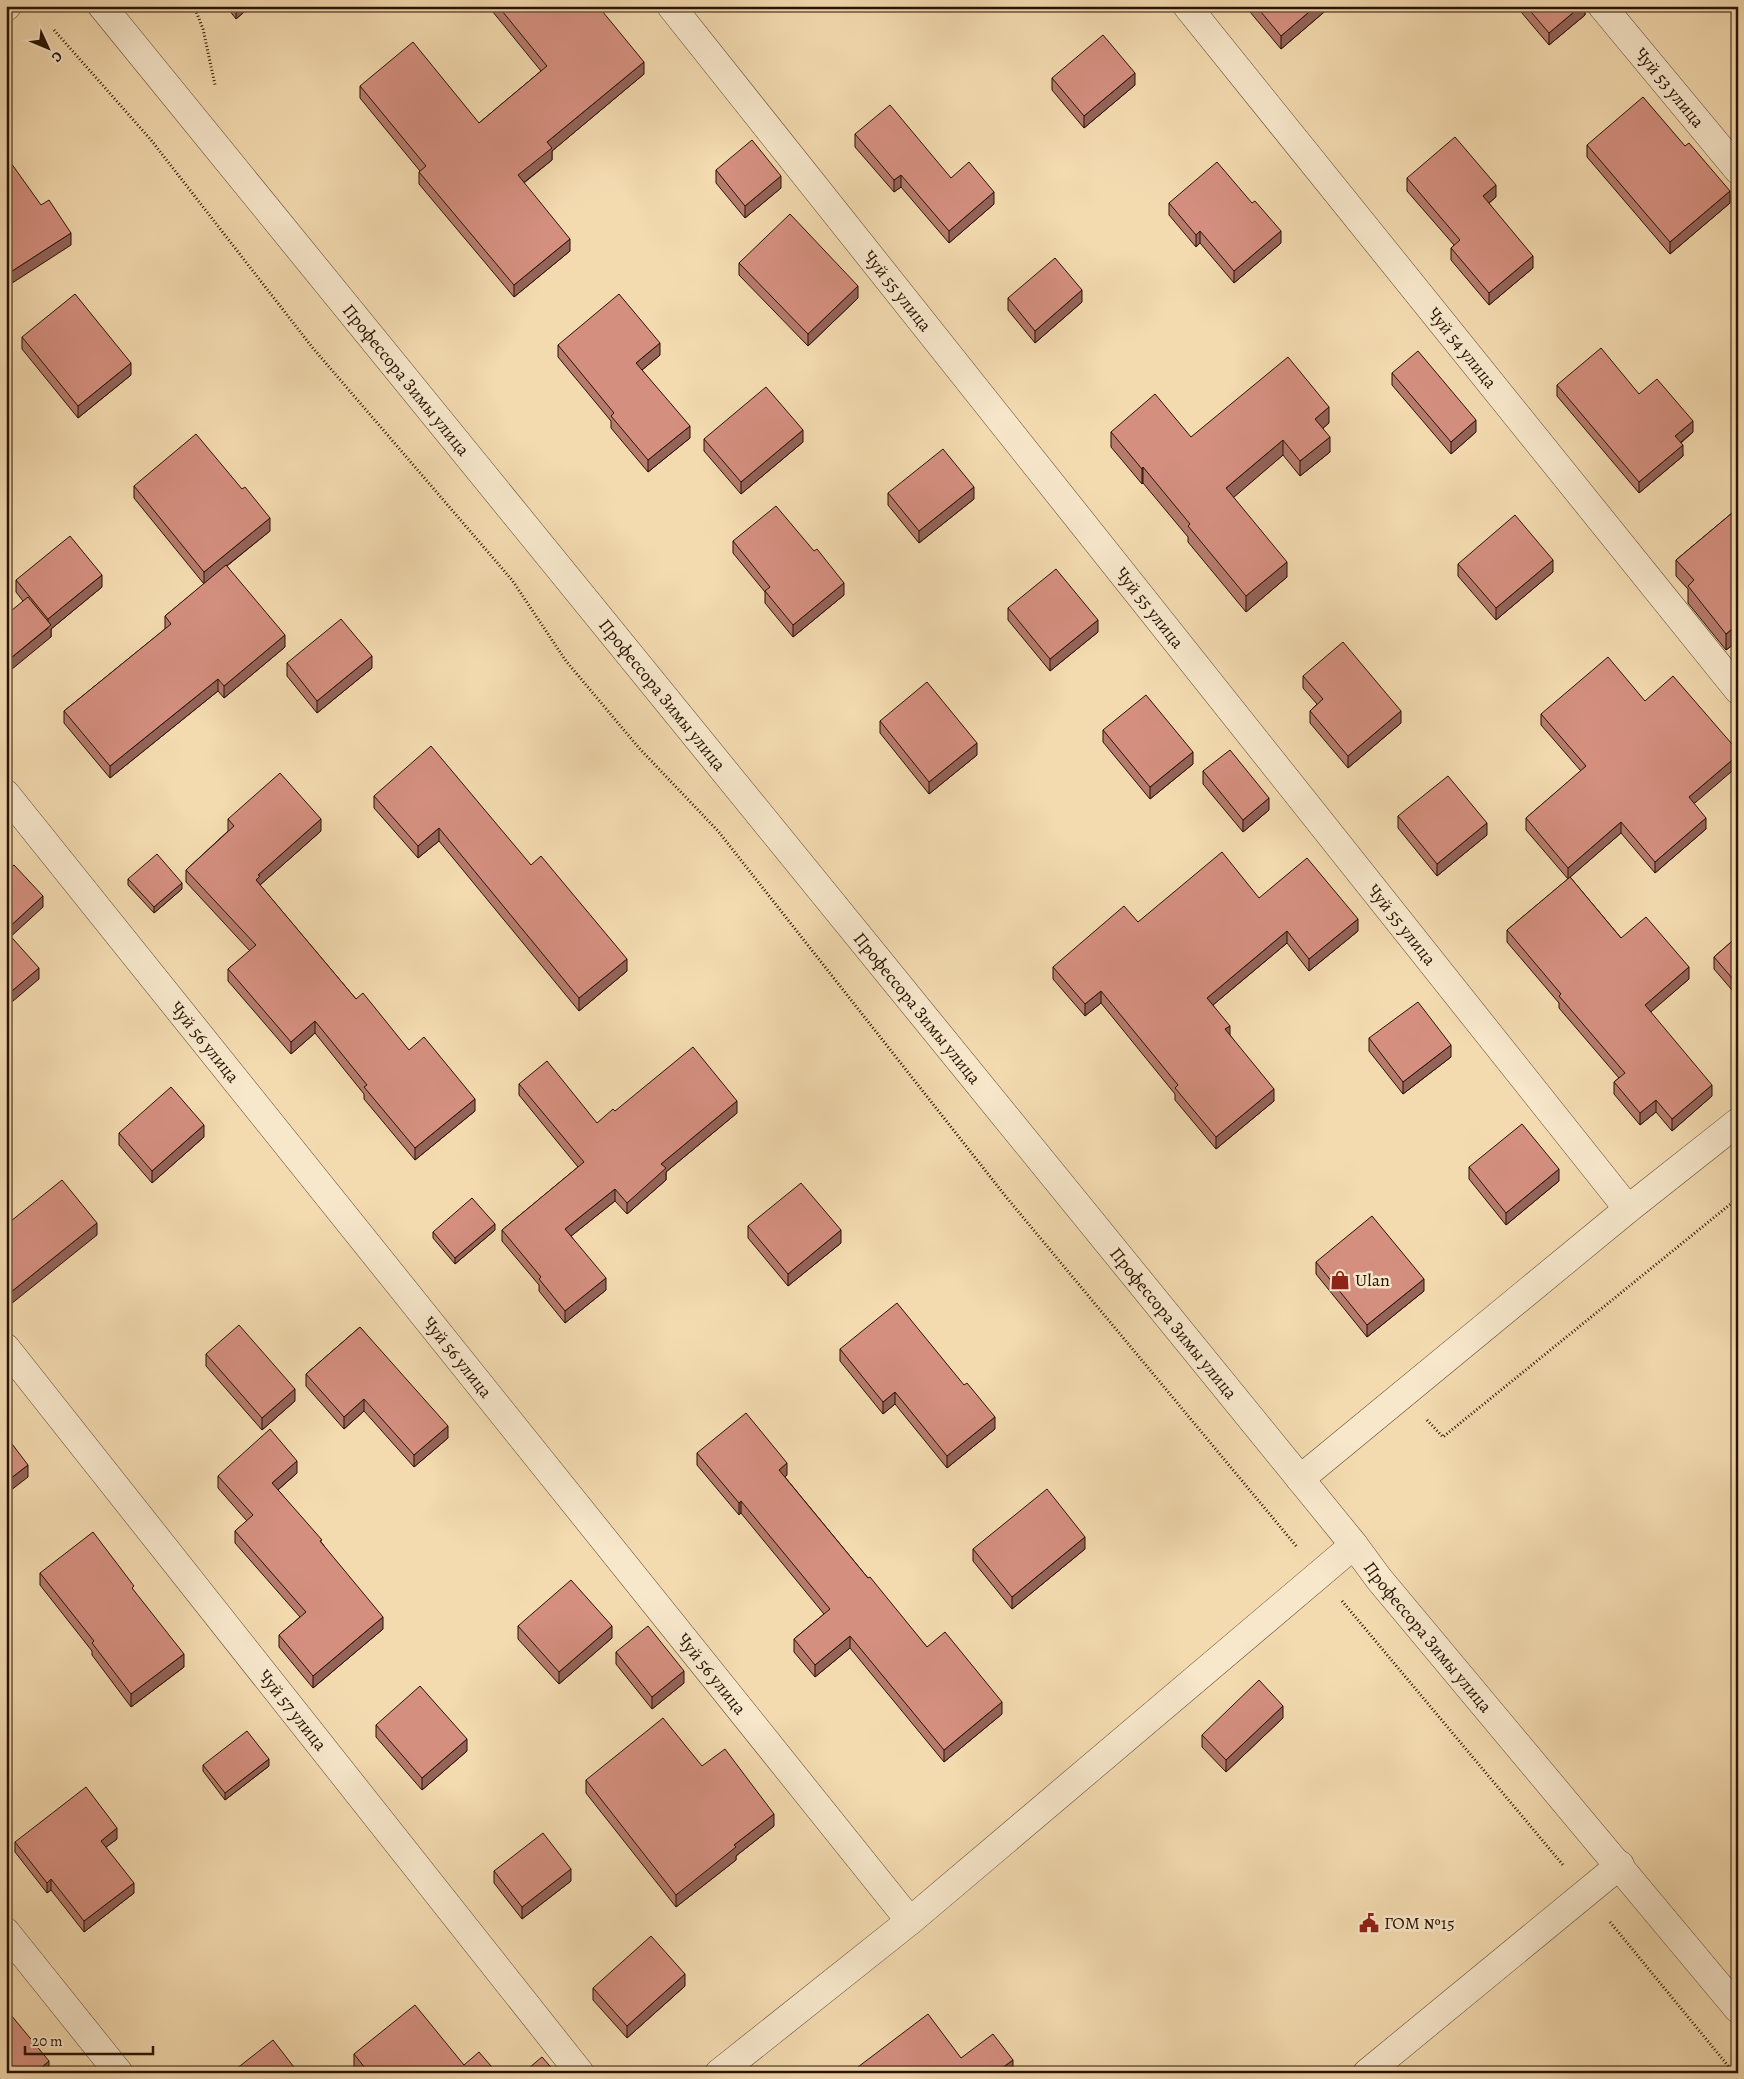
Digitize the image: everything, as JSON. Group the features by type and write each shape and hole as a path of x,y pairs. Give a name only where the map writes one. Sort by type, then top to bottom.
{"street":[{"name":"Профессора Зимы улица","path":"102,6 1354,1545 1379,1579 1738,2008"},
{"name":"Чуй 55 улица","path":"671,6 1628,1209"},
{"name":"Чуй 54 улица","path":"1187,6 1738,690"},
{"name":"Чуй 53 улица","path":"1602,6 1738,170"},
{"name":"Чуй 56 улица","path":"6,794 910,1921"},
{"path":"1300,1480 1628,1209 1738,1122"},
{"name":"Чуй 57 улица","path":"6,1348 580,2073"},
{"path":"719,2073 910,1921 1354,1545"},
{"path":"1367,2073 1620,1865"},
{"path":"6,1932 119,2073"}],"path":[{"path":"194,6 203,29 215,80 211,140"},
{"path":"54,30 151,140 312,347 512,580 572,669 639,748 718,831 1007,1198 1734,2073"},
{"path":"1402,1395 1443,1437 1738,1198"}],"building":[{"path":"498,6 598,6 644,62 547,142 552,148 518,175 570,239 514,285 419,172 426,166 360,86 413,42 479,123 547,66"},
{"path":"1256,6 1316,6 1281,36"},
{"path":"1526,6 1581,6 1549,33"},
{"path":"1103,35 1135,73 1084,116 1052,78"},
{"path":"1643,97 1685,146 1689,143 1730,191 1670,242 1587,145"},
{"path":"890,105 951,178 969,162 994,192 949,231 901,175 894,180 855,134"},
{"path":"1455,137 1496,185 1483,196 1533,256 1489,293 1451,248 1460,240 1407,178"},
{"path":"752,140 781,176 745,206 716,170"},
{"path":"6,156 41,205 49,200 71,233 6,275"},
{"path":"1217,162 1252,203 1255,201 1281,231 1234,271 1200,231 1196,235 1169,203"},
{"path":"790,214 858,286 808,334 739,263"},
{"path":"1055,258 1082,290 1035,331 1008,298"},
{"path":"75,294 131,363 78,406 22,337"},
{"path":"619,294 660,343 636,363 690,426 648,460 611,416 614,413 558,345"},
{"path":"1601,348 1639,394 1657,379 1693,421 1675,436 1683,445 1639,482 1557,385"},
{"path":"1418,351 1476,420 1451,442 1392,373"},
{"path":"1288,357 1329,407 1315,419 1330,437 1300,461 1283,440 1226,488 1287,562 1246,596 1188,526 1190,524 1111,432 1155,394 1191,437"},
{"path":"766,387 803,430 741,482 704,439"},
{"path":"196,434 242,489 245,487 270,518 204,572 134,486"},
{"path":"943,449 974,487 919,531 888,493"},
{"path":"776,506 814,551 817,549 844,583 793,625 765,591 770,587 733,541"},
{"path":"1738,508 1738,624 1726,634 1688,586 1694,580 1676,560"},
{"path":"1515,515 1553,560 1496,608 1458,564"},
{"path":"70,536 102,575 48,619 16,580"},
{"path":"226,565 285,635 224,686 218,679 110,766 64,711 171,624 165,616"},
{"path":"1056,569 1098,620 1050,659 1008,608"},
{"path":"28,597 51,625 6,662 6,615"},
{"path":"341,619 372,656 317,701 287,663"},
{"path":"1343,642 1401,711 1348,756 1310,711 1323,699 1303,676"},
{"path":"1608,657 1645,701 1673,676 1738,751 1738,755 1689,797 1706,818 1655,862 1621,822 1568,868 1526,818 1586,766 1541,714"},
{"path":"927,682 977,743 929,782 880,721"},
{"path":"1146,695 1193,752 1150,787 1103,730"},
{"path":"431,746 531,865 541,856 627,959 579,998 439,828 418,846 374,796"},
{"path":"1230,750 1269,798 1243,820 1203,771"},
{"path":"280,773 321,819 258,875 260,876 256,880 356,999 363,993 409,1050 424,1037 475,1099 415,1148 364,1087 367,1085 315,1021 291,1042 228,969 256,945 186,870 234,826 228,819"},
{"path":"1448,776 1487,823 1437,864 1398,816"},
{"path":"1222,852 1259,898 1307,858 1358,919 1309,959 1287,931 1207,998 1230,1026 1225,1029 1274,1089 1216,1137 1175,1088 1178,1085 1101,991 1085,1004 1053,967 1124,906 1138,922"},
{"path":"157,854 182,883 154,907 128,879"},
{"path":"14,865 43,896 6,930 6,871"},
{"path":"1570,877 1621,938 1646,917 1689,967 1645,1005 1712,1085 1672,1119 1656,1100 1640,1113 1614,1082 1625,1073 1559,996 1561,994 1507,930"},
{"path":"6,931 39,968 6,996"},
{"path":"1738,936 1738,985 1714,957"},
{"path":"1418,1002 1451,1045 1403,1082 1369,1038"},
{"path":"693,1047 737,1101 661,1164 666,1168 627,1203 615,1189 565,1229 606,1278 565,1311 539,1279 541,1277 502,1230 584,1162 519,1084 547,1061 597,1123 613,1109 615,1111"},
{"path":"171,1087 204,1125 152,1171 119,1133"},
{"path":"1522,1124 1559,1169 1506,1213 1469,1167"},
{"path":"62,1180 97,1223 6,1296 6,1225"},
{"path":"801,1183 841,1230 788,1274 748,1226"},
{"path":"472,1198 495,1224 455,1258 433,1232"},
{"path":"1372,1216 1424,1279 1367,1325 1316,1262"},
{"path":"897,1303 964,1385 967,1383 995,1417 947,1456 895,1392 883,1402 840,1349"},
{"path":"239,1325 295,1389 262,1418 206,1354"},
{"path":"360,1327 448,1426 414,1455 364,1399 344,1417 306,1374"},
{"path":"746,1413 787,1463 779,1470 927,1647 945,1632 1002,1702 944,1750 850,1636 815,1665 794,1639 830,1609 741,1501 739,1503 697,1453"},
{"path":"270,1429 297,1461 272,1483 322,1540 320,1541 383,1617 313,1676 279,1635 306,1612 235,1531 253,1515 218,1476"},
{"path":"6,1436 28,1465 6,1482"},
{"path":"1047,1489 1085,1537 1012,1597 973,1549"},
{"path":"93,1532 134,1586 132,1588 184,1654 131,1694 92,1643 94,1641 40,1573"},
{"path":"571,1580 612,1626 559,1672 518,1626"},
{"path":"648,1626 684,1671 652,1697 616,1652"},
{"path":"1259,1680 1283,1706 1226,1760 1202,1735"},
{"path":"420,1686 467,1739 422,1778 376,1725"},
{"path":"663,1718 702,1766 725,1749 774,1814 734,1845 736,1847 676,1895 586,1780"},
{"path":"247,1731 269,1759 225,1793 203,1765"},
{"path":"86,1787 117,1828 101,1841 134,1883 84,1921 51,1879 47,1883 15,1842"},
{"path":"543,1833 571,1869 522,1907 494,1871"},
{"path":"651,1936 685,1974 627,2026 593,1988"},
{"path":"415,2005 464,2065 479,2052 497,2073 369,2073 354,2054"},
{"path":"6,2009 49,2061 35,2073 6,2073"},
{"path":"928,2014 961,2058 993,2034 1013,2060 995,2073 850,2073"},
{"path":"273,2040 297,2071 295,2073 231,2073"},
{"path":"542,2057 556,2073 523,2073"}],"place":[{"name":"Ulan","path":"1340,1280"},
{"name":"ГОМ №15","path":"1369,1923"}]}
